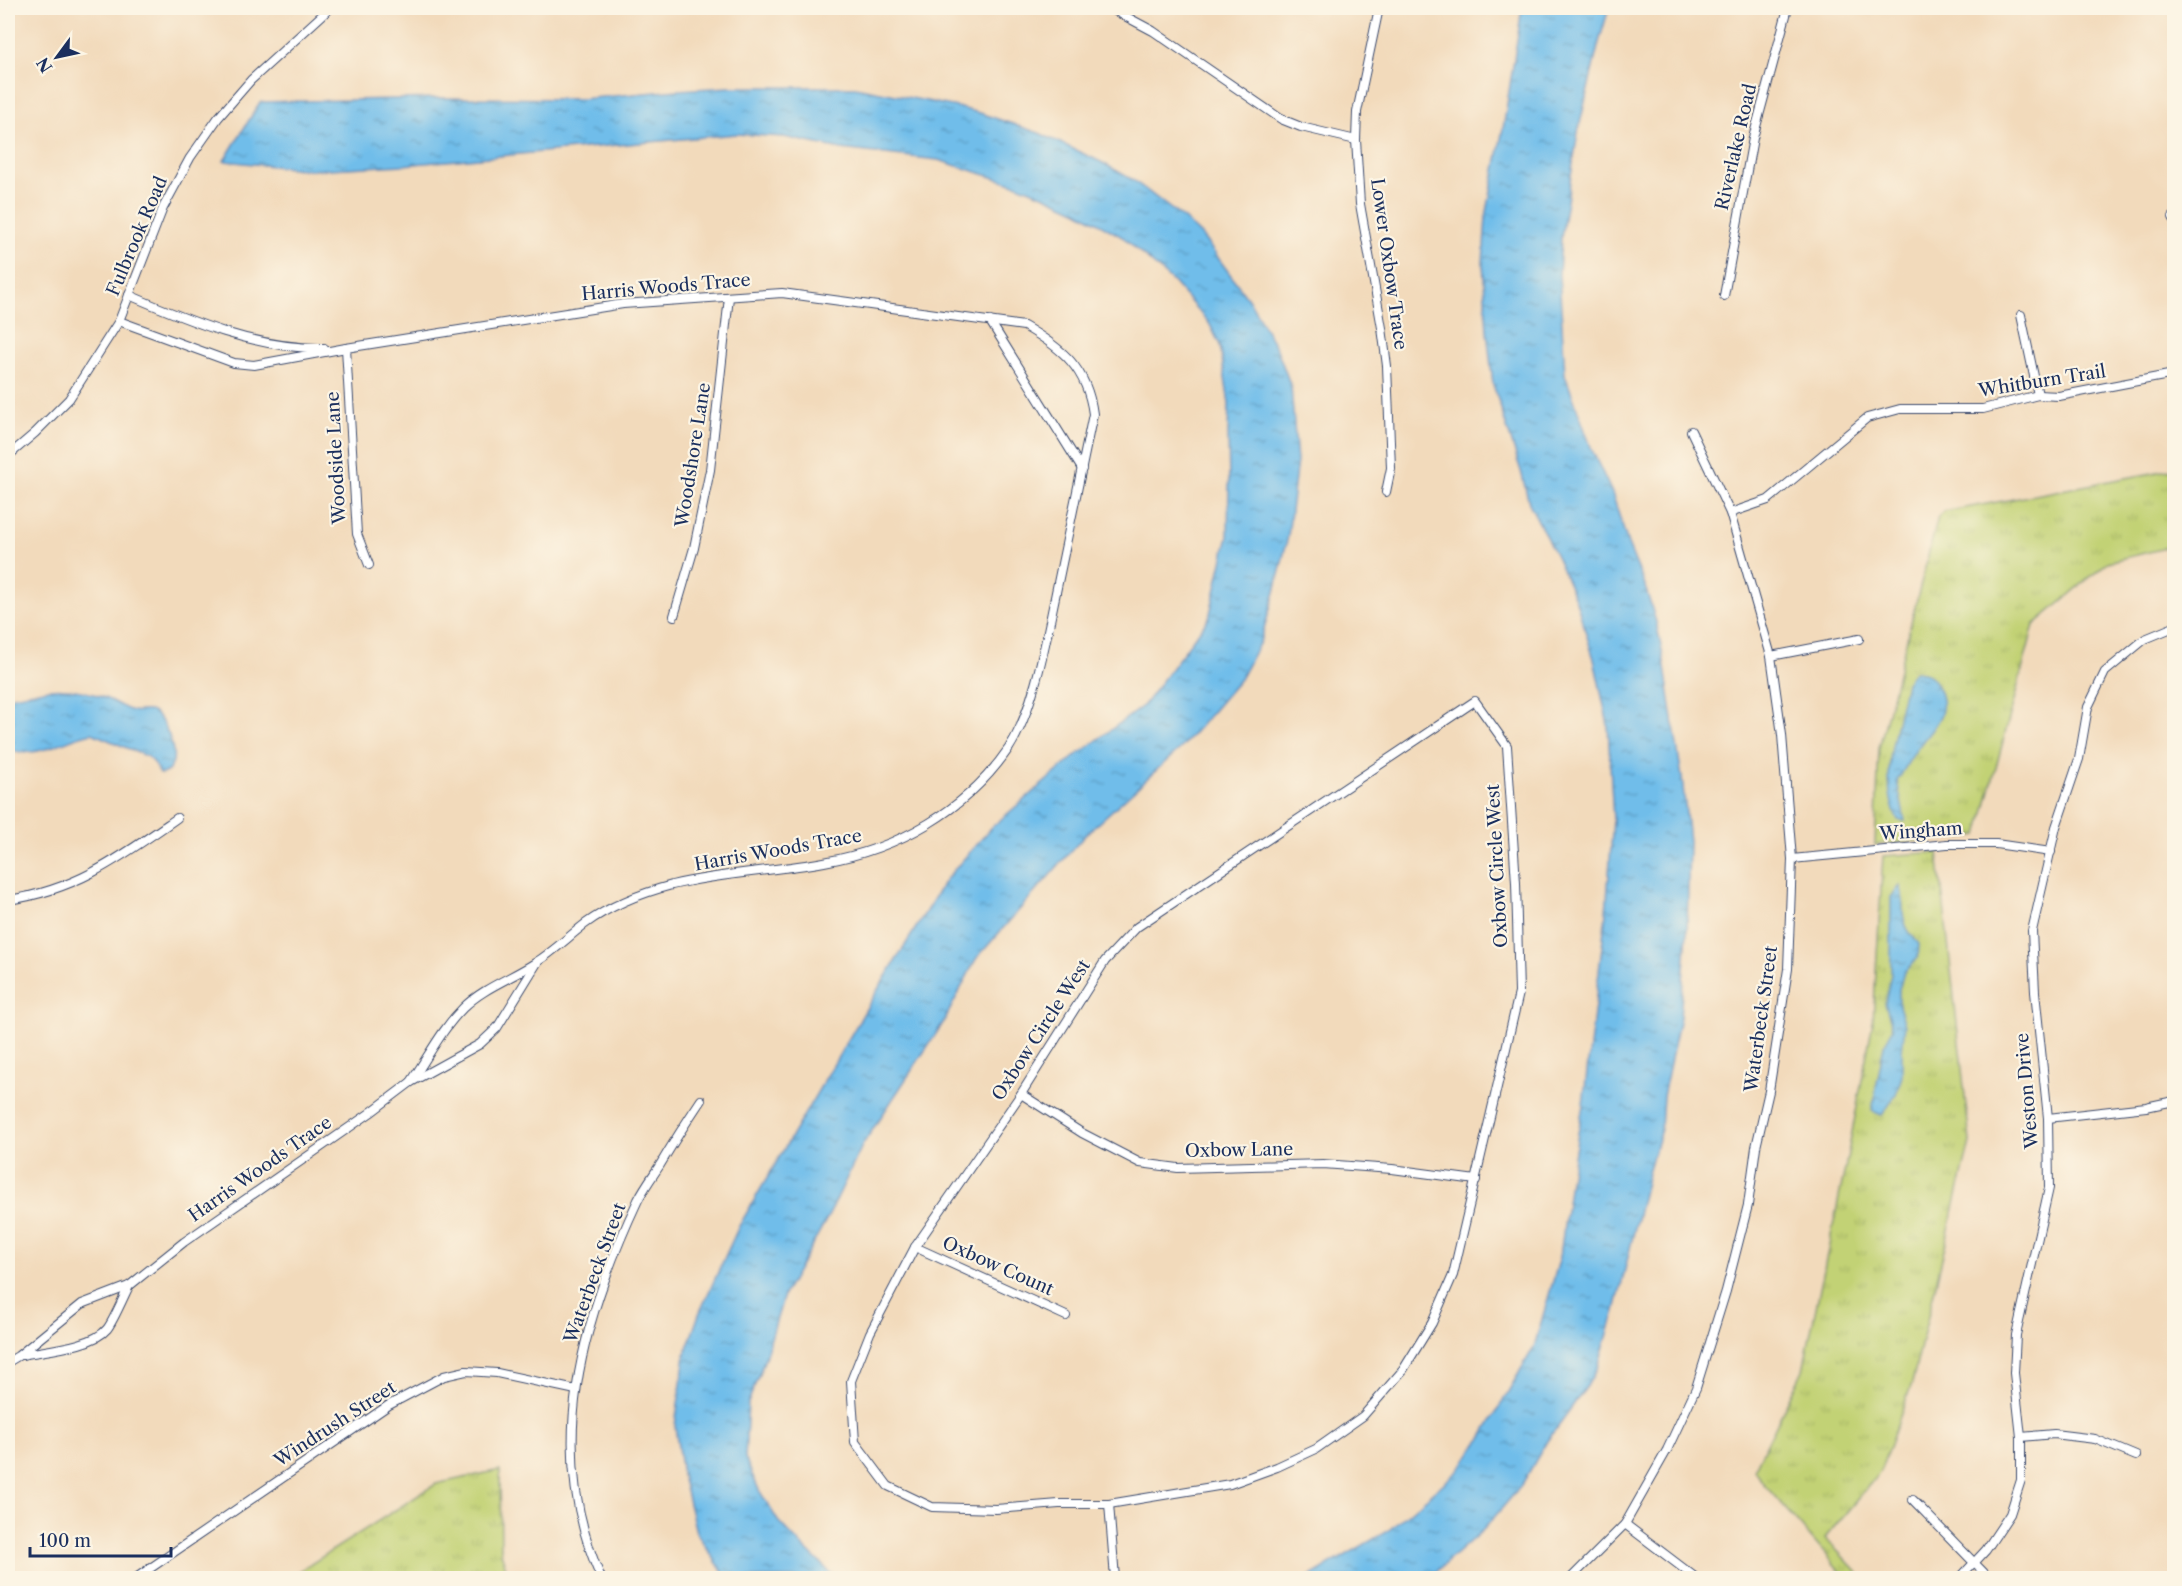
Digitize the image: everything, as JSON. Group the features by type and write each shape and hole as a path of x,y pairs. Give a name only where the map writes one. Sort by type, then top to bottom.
{"street":[{"path":"1110,8 1153,31 1281,118 1301,127 1356,140"},
{"name":"Lower Oxbow Trace","path":"1379,8 1357,112 1356,140 1360,204 1379,307 1387,366 1391,468 1386,492"},
{"name":"Riverlake Road","path":"1724,296 1752,138 1788,8"},
{"name":"Fulbrook Road","path":"8,456 69,399 120,321 163,208 190,158 218,118 251,80 325,9"},
{"name":"Harris Woods Trace","path":"120,321 234,363 254,365 623,304 782,293 1024,326 1047,339 1066,355 1083,376 1091,398 1093,414 1041,665 1010,747 986,777 960,802 932,823 899,841 874,851 826,862 672,885 610,908 537,962 465,1006 450,1023 411,1082"},
{"name":"Harris Woods Trace","path":"129,295 185,319 258,342 303,348 346,348"},
{"name":"Woodshore Lane","path":"674,616 694,548 710,470 729,297"},
{"path":"2021,315 2038,395"},
{"path":"990,321 1082,469"},
{"name":"Woodside Lane","path":"346,348 357,534 369,565"},
{"name":"Whitburn Trail","path":"1730,513 1768,500 1806,470 1840,438 1867,418 1900,408 1983,409 2038,395 2059,396 2175,374"},
{"name":"Waterbeck Street","path":"1571,1578 1625,1524 1667,1450 1696,1388 1726,1291 1748,1205 1756,1147 1769,1091 1788,969 1792,859 1782,735 1771,656 1730,513 1691,431"},
{"name":"Weston Drive","path":"1960,1578 1986,1550 2010,1514 2021,1480 2021,1437 2014,1373 2016,1335 2049,1188 2048,1118 2036,1003 2032,931 2056,827 2079,759 2088,707 2105,672 2145,639 2175,627"},
{"path":"1771,656 1859,639"},
{"name":"Oxbow Circle West","path":"1475,701 1507,746 1516,884 1519,993 1453,1275 1432,1323 1403,1370 1363,1416 1316,1449 1277,1467 1230,1484 1109,1504 1059,1504 996,1509 932,1508 888,1486 855,1442 851,1381 870,1333 915,1247 1021,1094 1105,961 1137,927 1475,701"},
{"path":"8,900 41,895 74,882 112,863 177,818"},
{"name":"Wingham","path":"1792,859 1947,844 1996,844 2051,852"},
{"name":"Harris Woods Trace","path":"8,1362 82,1304 129,1286 184,1242 411,1082 480,1044 497,1028 537,962"},
{"name":"Oxbow Lane","path":"1021,1094 1082,1133 1140,1162 1178,1168 1323,1164 1392,1168 1476,1180"},
{"name":"Waterbeck Street","path":"601,1578 580,1519 573,1482 571,1439 576,1390 584,1350 604,1283 639,1198 701,1100"},
{"path":"2048,1118 2146,1107 2175,1101"},
{"name":"Oxbow Count","path":"915,1247 1066,1316"},
{"name":"Harris Woods Trace","path":"18,1356 84,1342 98,1336 108,1328 129,1286"},
{"name":"Windrush Street","path":"136,1578 389,1405 444,1376 466,1371 497,1373 576,1390"},
{"path":"2021,1437 2054,1434 2095,1439 2136,1456"},
{"path":"1913,1500 1989,1578"},
{"path":"1109,1504 1115,1578"},
{"path":"1625,1524 1696,1578"}],"green space":[{"path":"2174,469 2174,546 2108,562 2034,625 1978,835 1875,845 1879,748 1938,517 1944,512"},
{"path":"1938,852 1970,1142 1912,1383 1880,1472 1825,1538 1863,1578 1846,1578 1754,1470 1803,1370 1873,1022 1883,856"},
{"path":"500,1470 501,1553 509,1578 289,1578 436,1484"}],"water":[{"path":"1522,8 1609,8 1578,132 1561,238 1559,275 1565,375 1592,450 1612,493 1629,547 1644,583 1656,622 1664,661 1689,841 1687,933 1680,1017 1663,1096 1661,1129 1649,1169 1615,1311 1598,1366 1587,1386 1547,1441 1521,1486 1484,1529 1429,1578 1307,1578 1389,1530 1458,1471 1482,1437 1534,1347 1560,1257 1583,1105 1606,913 1613,820 1608,725 1594,659 1576,601 1529,503 1493,384 1483,263 1486,217"},
{"path":"730,87 855,87 957,107 1039,133 1133,180 1184,219 1202,236 1249,300 1277,349 1291,387 1297,461 1288,536 1275,592 1260,642 1240,679 1183,746 1086,834 976,959 943,1023 863,1144 830,1213 784,1295 764,1361 748,1403 745,1458 759,1490 778,1521 836,1578 727,1578 696,1532 682,1475 675,1426 685,1355 699,1314 739,1226 872,999 946,879 992,827 1073,758 1144,705 1209,618 1228,536 1229,404 1220,345 1209,323 1173,282 1124,238 1078,211 1045,196 1018,185 938,160 841,149 784,137 736,134 403,165 311,170 224,161 260,102 441,98 581,99"},
{"path":"1914,672 1924,673 1932,678 1941,694 1942,711 1935,726 1914,753 1897,781 1905,821 1898,820 1892,804 1889,770 1894,734 1906,682"},
{"path":"48,689 85,692 132,711 154,713 164,725 172,745 172,764 168,771 160,774 148,757 92,733 42,750 20,752 8,750 8,697"},
{"path":"1900,886 1905,923 1919,944 1918,958 1904,972 1899,989 1899,1006 1905,1025 1902,1076 1896,1095 1882,1115 1872,1111 1884,1045 1893,1029 1885,1003 1891,974 1891,897"}]}
